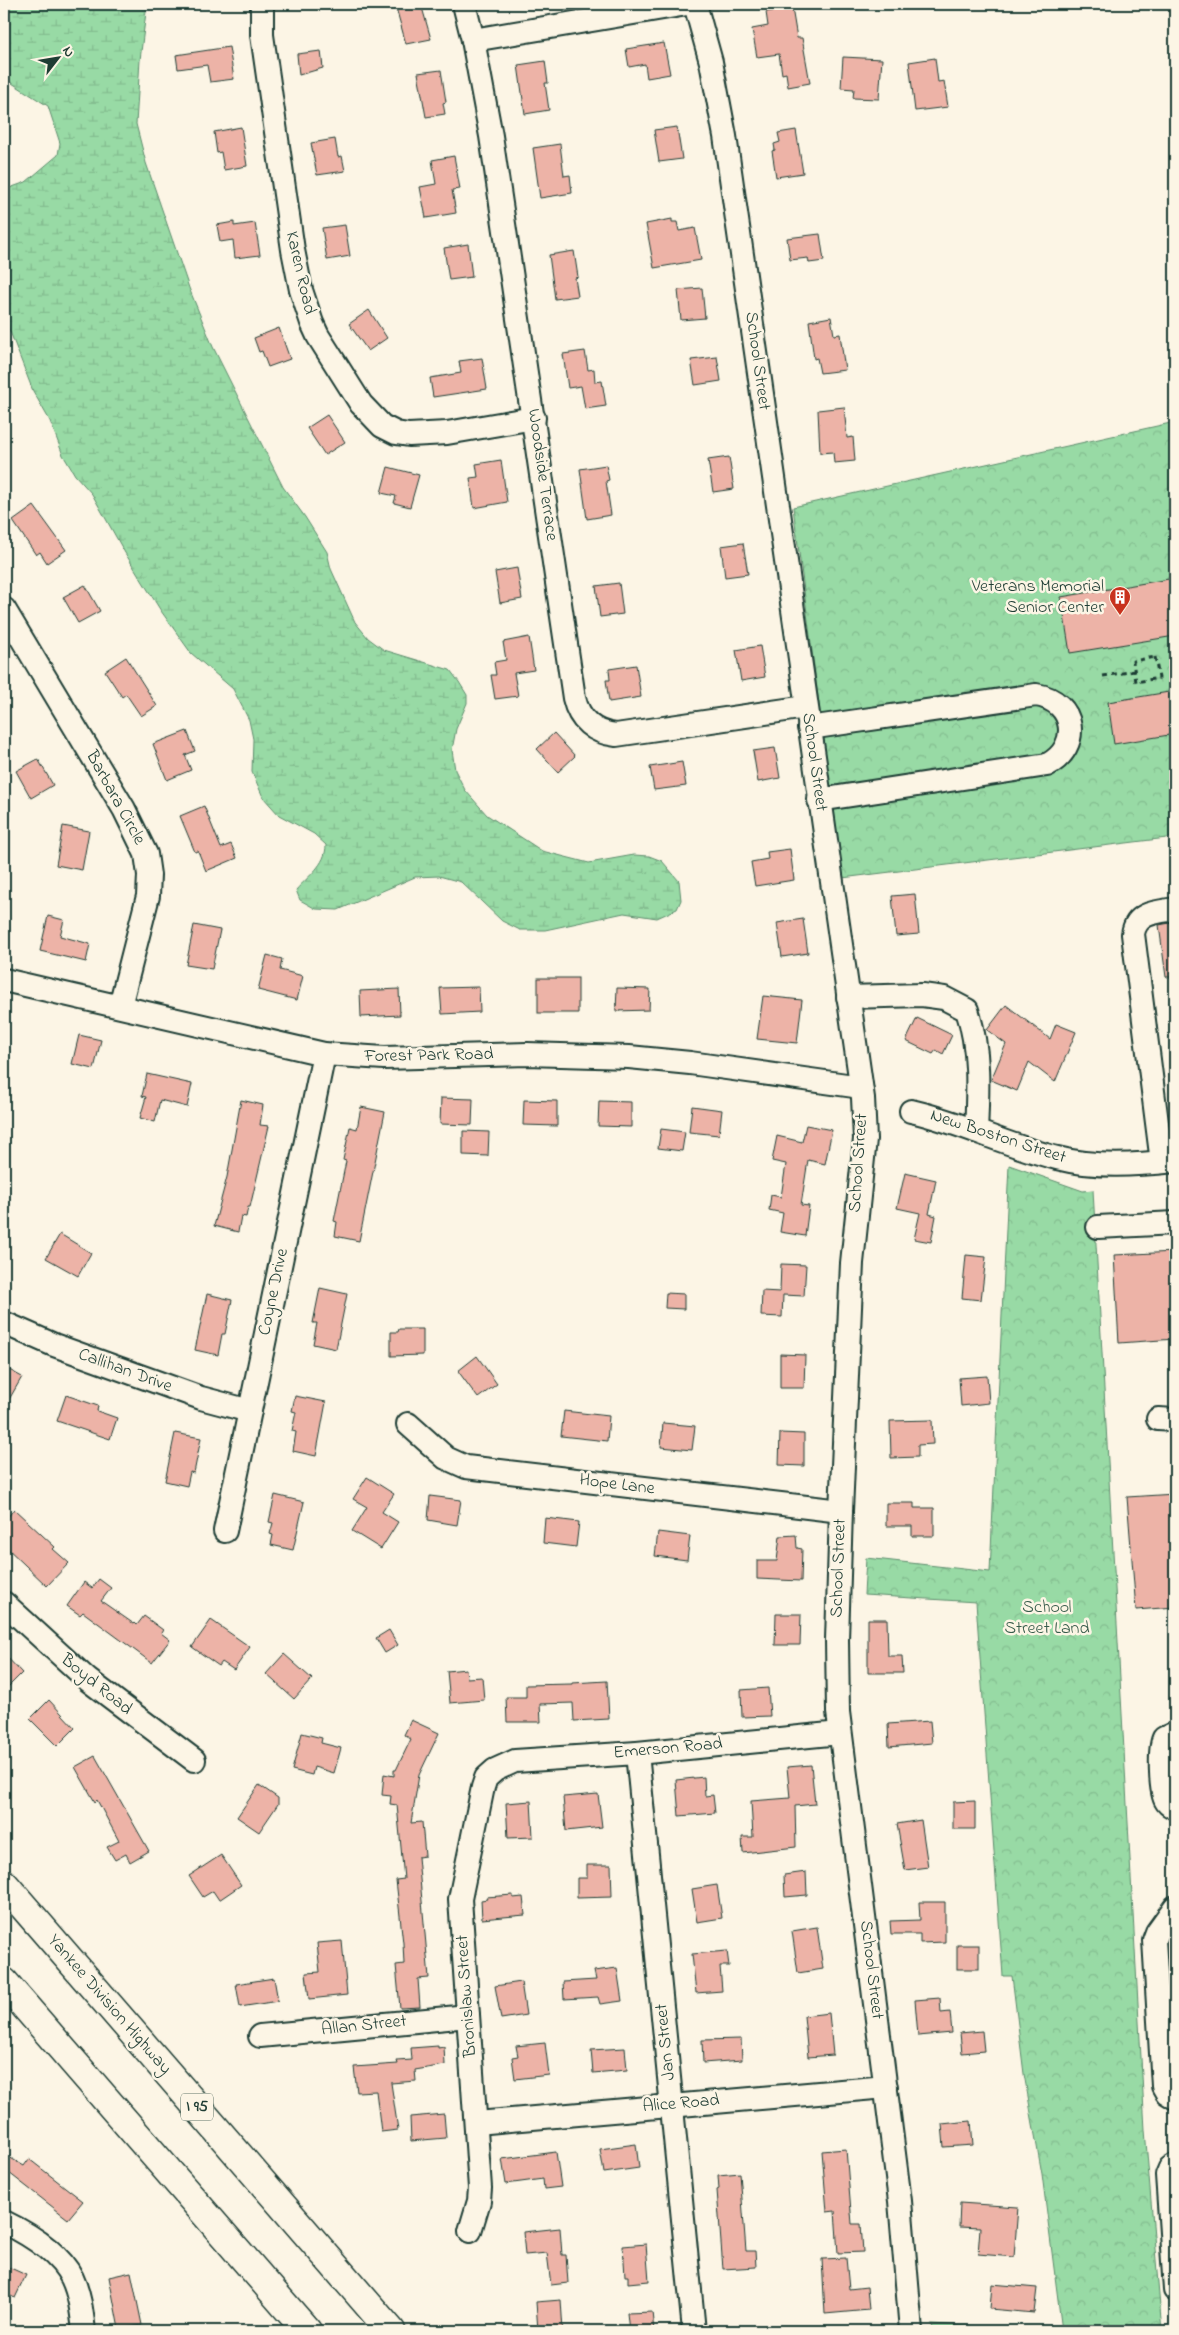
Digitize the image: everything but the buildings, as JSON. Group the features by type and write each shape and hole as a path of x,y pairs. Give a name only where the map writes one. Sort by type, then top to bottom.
{"highway":[{"name":"Yankee Division Highway","path":"4,1884 391,2331"},
{"path":"4,1982 306,2331"}],"street":[{"name":"Karen Road","path":"262,4 262,35 296,269 312,323 351,390 368,413 382,426 402,435 418,436 446,433 534,418"},
{"name":"Woodside Terrace","path":"464,4 473,40 491,136 574,698 583,719 601,732 616,735 1036,695 1056,702 1065,712 1070,726 1069,740 1063,753 1046,765 819,800"},
{"path":"473,40 687,4"},
{"name":"School Street","path":"695,4 711,62 725,136 807,718 862,1087 865,1139 852,1263 841,1511 837,1640 840,1734 886,2087 903,2235 911,2331"},
{"name":"Barbara Circle","path":"4,609 124,808 146,854 149,875 148,896 120,1006"},
{"path":"1169,1162 1133,934 1135,925 1144,915 1175,909"},
{"name":"Forest Park Road","path":"4,980 324,1054 384,1058 527,1054 629,1057 690,1063 862,1087"},
{"path":"848,997 922,995 944,998 967,1010 974,1031 979,1083 976,1131"},
{"name":"Coyne Drive","path":"226,1531 324,1054"},
{"name":"New Boston Street","path":"911,1111 1058,1159 1097,1164 1169,1162"},
{"path":"1098,1227 1175,1223"},
{"name":"Callihan Drive","path":"4,1322 54,1345 201,1398 250,1411"},
{"name":"Hope Lane","path":"408,1424 446,1458 466,1467 841,1511"},
{"name":"Boyd Road","path":"4,1603 88,1680 194,1760"},
{"path":"1175,1733 1164,1738 1161,1748 1164,1797 1168,1804 1175,1808"},
{"name":"Emerson Road","path":"498,1768 523,1760 637,1753 840,1734"},
{"name":"Jan Street","path":"637,1753 694,2331"},
{"name":"Bronislaw Street","path":"470,2231 480,2192 461,1891 482,1787 489,1775 498,1768"},
{"path":"1175,1907 1157,1932 1154,1940 1163,2086 1167,2094 1175,2098"},
{"name":"Allan Street","path":"260,2036 468,2016"},
{"name":"Alice Road","path":"477,2123 672,2104 886,2087"},
{"path":"1175,2165 1170,2168 1167,2175 1175,2290"},
{"path":"4,2222 37,2241 64,2266 76,2288 84,2331"}],"path":[{"path":"1155,657 1158,678 1136,682 1135,671 1133,661 1155,657"},
{"path":"1103,676 1135,671"}],"green space":[{"path":"4,4 147,4 140,60 136,124 146,163 189,288 213,347 283,487 327,552 331,569 355,622 368,638 384,650 450,670 459,682 467,695 467,703 456,729 452,750 455,770 465,790 487,815 542,851 589,863 634,855 649,856 662,861 679,881 681,900 677,909 657,918 624,913 545,930 520,930 502,921 461,882 439,876 415,877 338,910 316,909 300,900 296,890 320,864 326,845 314,834 279,815 263,797 252,772 253,739 249,720 233,689 191,653 161,611 125,553 92,494 75,475 63,455 50,421 33,391 4,316 4,190 26,182 58,155 60,143 48,106 4,78"},
{"path":"1175,422 1175,837 842,878 793,507"},
{"name":"School Street Land","path":"1009,1165 1083,1191 1093,1190 1145,2130 1162,2331 1062,2331 1042,2174 1024,2074 1012,1976 1003,1976 976,1602 864,1595 866,1558 990,1572"},
{"path":"931,2324 1059,2331 935,2331"}],"place":[{"name":"Veterans Memorial Senior Center","path":"1120,616"}]}
